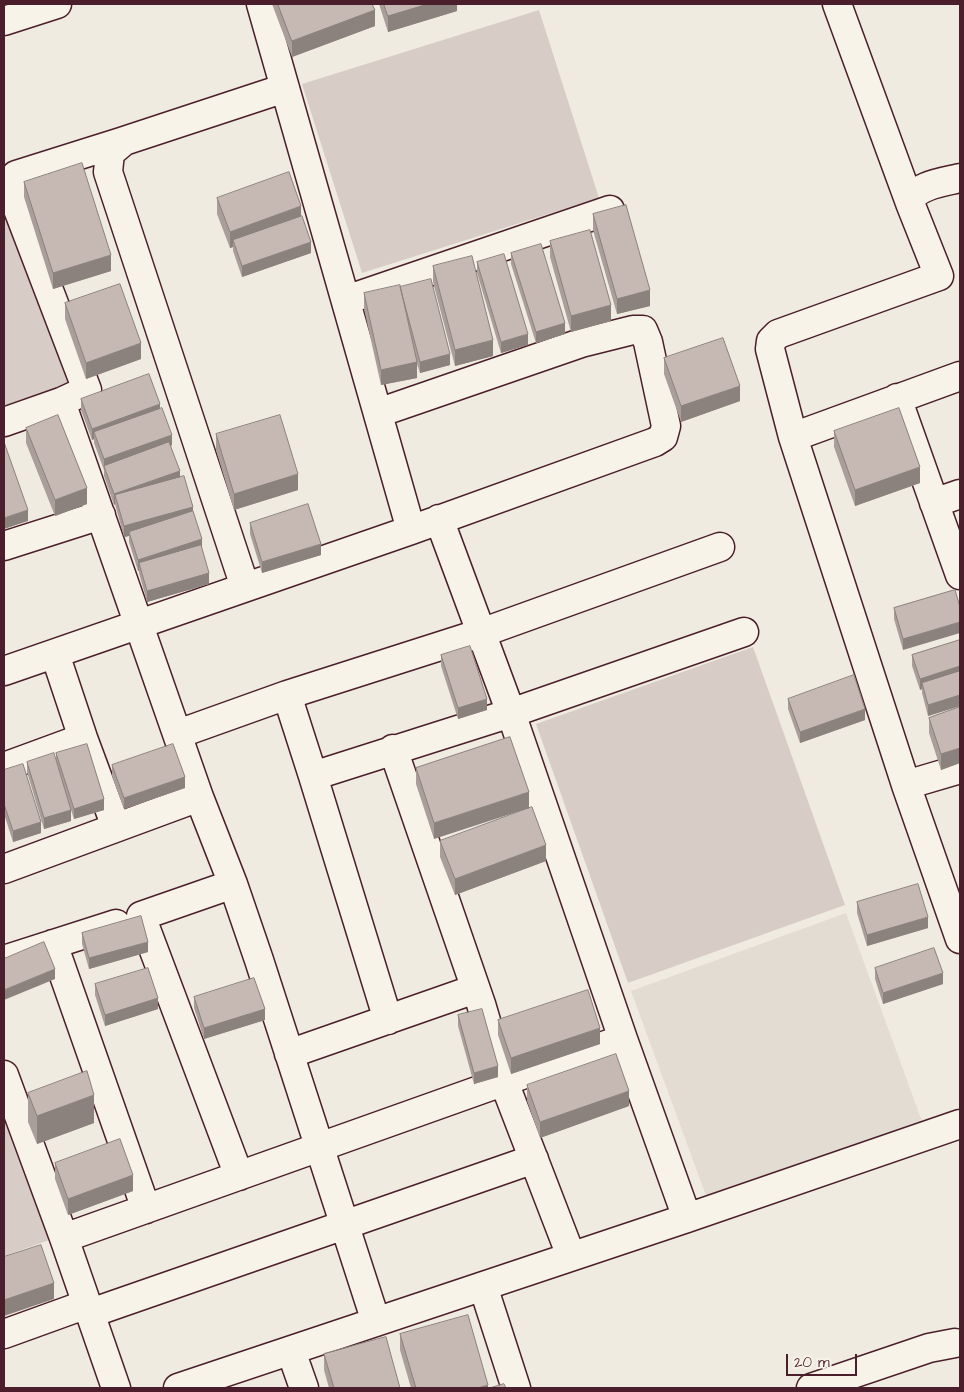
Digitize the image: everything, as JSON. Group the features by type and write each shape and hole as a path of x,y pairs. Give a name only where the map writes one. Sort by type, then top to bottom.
{"street":[{"path":"4,21 57,4"},
{"path":"261,4 412,530"},
{"path":"837,4 910,203 950,272 778,334 771,341 770,349 794,437 906,785 960,939"},
{"path":"4,422 87,390 12,191 16,174 285,88"},
{"path":"124,141 110,154 108,172 245,587"},
{"path":"910,203 912,196 919,190 960,178"},
{"path":"346,300 610,210"},
{"path":"4,672 412,530 655,442 663,437 666,426 648,342 643,330 633,330 581,343 378,412"},
{"path":"794,437 960,376"},
{"path":"897,398 960,575"},
{"path":"60,402 199,797 233,884 376,1322"},
{"path":"934,503 960,494"},
{"path":"4,546 101,514"},
{"path":"439,519 511,713 623,1039 687,1218"},
{"path":"178,734 287,695 481,633 720,547"},
{"path":"314,776 392,749 511,713 744,632"},
{"path":"55,654 83,738 116,827"},
{"path":"287,695 314,776 388,1020"},
{"path":"4,767 83,738"},
{"path":"392,749 475,989 504,1082 571,1256"},
{"path":"906,785 960,769"},
{"path":"4,869 199,797"},
{"path":"4,960 142,916 233,884"},
{"path":"142,916 238,1176"},
{"path":"54,944 146,1209"},
{"path":"290,1054 475,989"},
{"path":"64,1238 623,1039"},
{"path":"4,1075 64,1238 116,1388"},
{"path":"178,1388 687,1218 960,1124"},
{"path":"4,1334 344,1225 534,1159"},
{"path":"483,1286 516,1388"},
{"path":"811,1388 929,1348 955,1342"},
{"path":"291,1350 304,1388"}],"shaded area":[{"path":"539,10 599,198 362,273 302,84"},
{"path":"4,186 73,386 4,409"},
{"path":"753,647 845,905 628,983 536,724"},
{"path":"846,913 923,1124 708,1201 631,991"},
{"path":"4,1107 52,1239 4,1256"}],"building":[{"path":"278,4 372,4 375,10 292,41"},
{"path":"384,4 428,4 388,16"},
{"path":"82,163 111,255 53,273 24,182"},
{"path":"289,172 301,206 230,232 217,198"},
{"path":"626,205 650,290 617,299 593,214"},
{"path":"302,216 311,242 242,266 233,240"},
{"path":"590,230 611,305 571,316 550,241"},
{"path":"541,244 565,323 536,332 511,253"},
{"path":"504,254 528,334 501,342 477,262"},
{"path":"472,256 493,340 455,350 433,266"},
{"path":"431,279 450,354 420,362 400,287"},
{"path":"120,284 141,343 86,363 65,303"},
{"path":"400,285 417,362 381,370 364,293"},
{"path":"723,338 740,386 681,406 664,358"},
{"path":"149,374 160,404 92,429 81,399"},
{"path":"162,408 172,435 104,459 94,432"},
{"path":"899,408 920,467 855,490 834,431"},
{"path":"58,415 87,488 55,500 26,428"},
{"path":"280,415 298,474 234,494 216,434"},
{"path":"4,442 28,510 4,518"},
{"path":"169,442 180,471 114,494 104,466"},
{"path":"184,476 193,507 124,526 115,495"},
{"path":"308,504 321,544 262,562 250,523"},
{"path":"193,511 202,539 138,560 129,532"},
{"path":"201,545 209,573 147,591 139,563"},
{"path":"955,590 960,607 960,622 903,639 894,608"},
{"path":"960,640 960,666 920,679 912,655"},
{"path":"470,646 487,699 458,708 441,655"},
{"path":"960,671 960,695 928,705 922,683"},
{"path":"854,675 865,709 800,732 788,699"},
{"path":"960,707 960,748 941,754 929,718"},
{"path":"510,737 529,792 434,823 416,768"},
{"path":"87,744 104,799 74,809 56,753"},
{"path":"173,744 185,777 124,798 112,765"},
{"path":"54,753 71,810 44,818 27,762"},
{"path":"23,764 41,822 13,831 4,804 4,770"},
{"path":"532,807 546,845 455,879 440,841"},
{"path":"918,884 928,917 867,935 857,902"},
{"path":"141,916 148,942 89,958 82,933"},
{"path":"44,942 55,969 4,990 4,959"},
{"path":"934,948 943,973 883,993 875,968"},
{"path":"148,968 158,998 105,1015 95,984"},
{"path":"254,978 265,1009 204,1028 194,997"},
{"path":"588,990 600,1028 511,1058 498,1020"},
{"path":"482,1009 498,1066 474,1073 458,1015"},
{"path":"616,1054 629,1091 540,1122 527,1085"},
{"path":"87,1071 94,1095 37,1116 28,1093"},
{"path":"120,1139 133,1175 68,1199 55,1163"},
{"path":"41,1245 54,1283 4,1300 4,1257"},
{"path":"468,1315 488,1385 478,1388 416,1388 400,1334"},
{"path":"386,1337 400,1388 334,1388 324,1354"},
{"path":"504,1384 506,1388 490,1388"}]}
